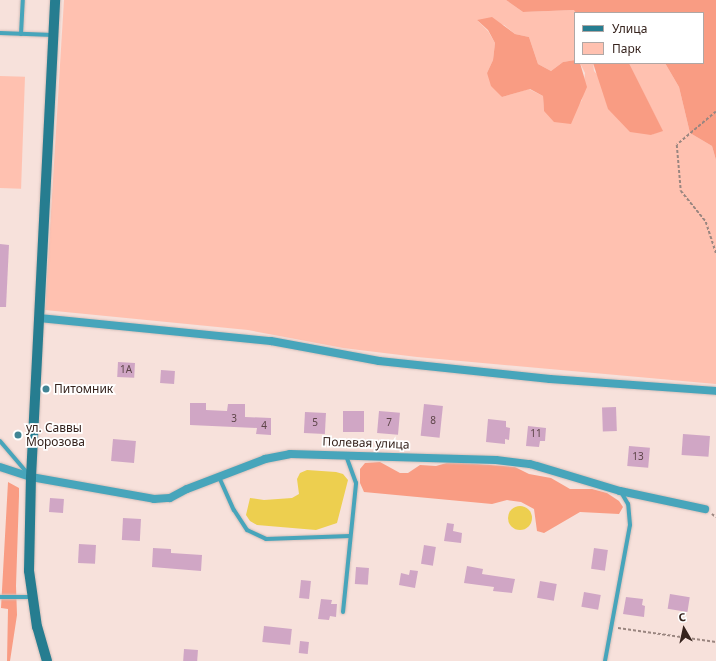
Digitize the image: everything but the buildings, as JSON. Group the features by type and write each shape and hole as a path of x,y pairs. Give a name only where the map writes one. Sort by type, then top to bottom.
{"street":[{"path":"44,659 31,596 29,571 31,477 55,0"},
{"path":"39,318 271,341 395,362 550,379 716,391"},
{"name":"Полевая улица","path":"0,467 31,477 154,499 170,498 265,459 290,454 346,454 530,464 620,491 705,509"}],"lane":[{"path":"21,34 22,0"},
{"path":"0,33 53,36"},
{"path":"0,441 31,477"},
{"path":"343,612 356,483 346,454"},
{"path":"219,477 234,510 248,530 266,539 350,536"},
{"path":"605,661 630,526 628,504 620,491"},
{"path":"0,597 31,596"}],"path":[{"path":"716,112 677,145 680,191 706,222 716,253"},
{"path":"610,628 716,642"}],"green space":[{"path":"64,0 506,0 523,12 575,10 574,60 563,62 551,71 538,64 529,37 515,34 504,25 477,20 488,31 495,43 493,60 487,73 502,97 529,89 543,96 544,111 573,114 582,100 585,73 580,64 593,64 594,71 651,135 662,130 629,64 666,64 679,87 690,133 712,146 716,160 716,384 417,357 343,348 248,330 45,310"},
{"path":"0,76 25,77 21,189 0,188"}],"shaded area":[{"path":"506,0 716,0 716,160 712,146 690,133 679,87 666,64 704,64 704,12 575,12 574,10 523,12"},
{"path":"492,17 515,34 529,37 538,64 551,71 563,62 574,60 574,64 580,64 587,87 571,124 554,122 544,111 543,96 530,89 502,97 491,86 487,73 493,60 495,43 488,30 477,20"},
{"path":"593,64 630,64 663,131 651,135 630,132 608,109"},
{"path":"380,462 400,473 408,473 420,465 436,466 450,462 515,467 529,474 551,478 570,489 592,489 607,493 619,501 623,507 619,514 580,512 544,533 537,531 534,509 521,502 507,500 492,504 364,492 360,483 360,469 365,463"},
{"path":"307,470 336,472 343,474 348,480 337,523 316,530 257,525 250,521 246,515 250,498 264,500 292,498 299,494 297,479 300,473"},
{"path":"8,482 19,488 16,586 17,615 10,661 7,661 8,609 1,608"},
{"path":"520,506 529,509 532,518 529,527 520,530 511,527 508,518 511,509"}],"place":[{"name":"Питомник","path":"46,389"},
{"name":"ул. Саввы Морозова","path":"18,435"}]}
